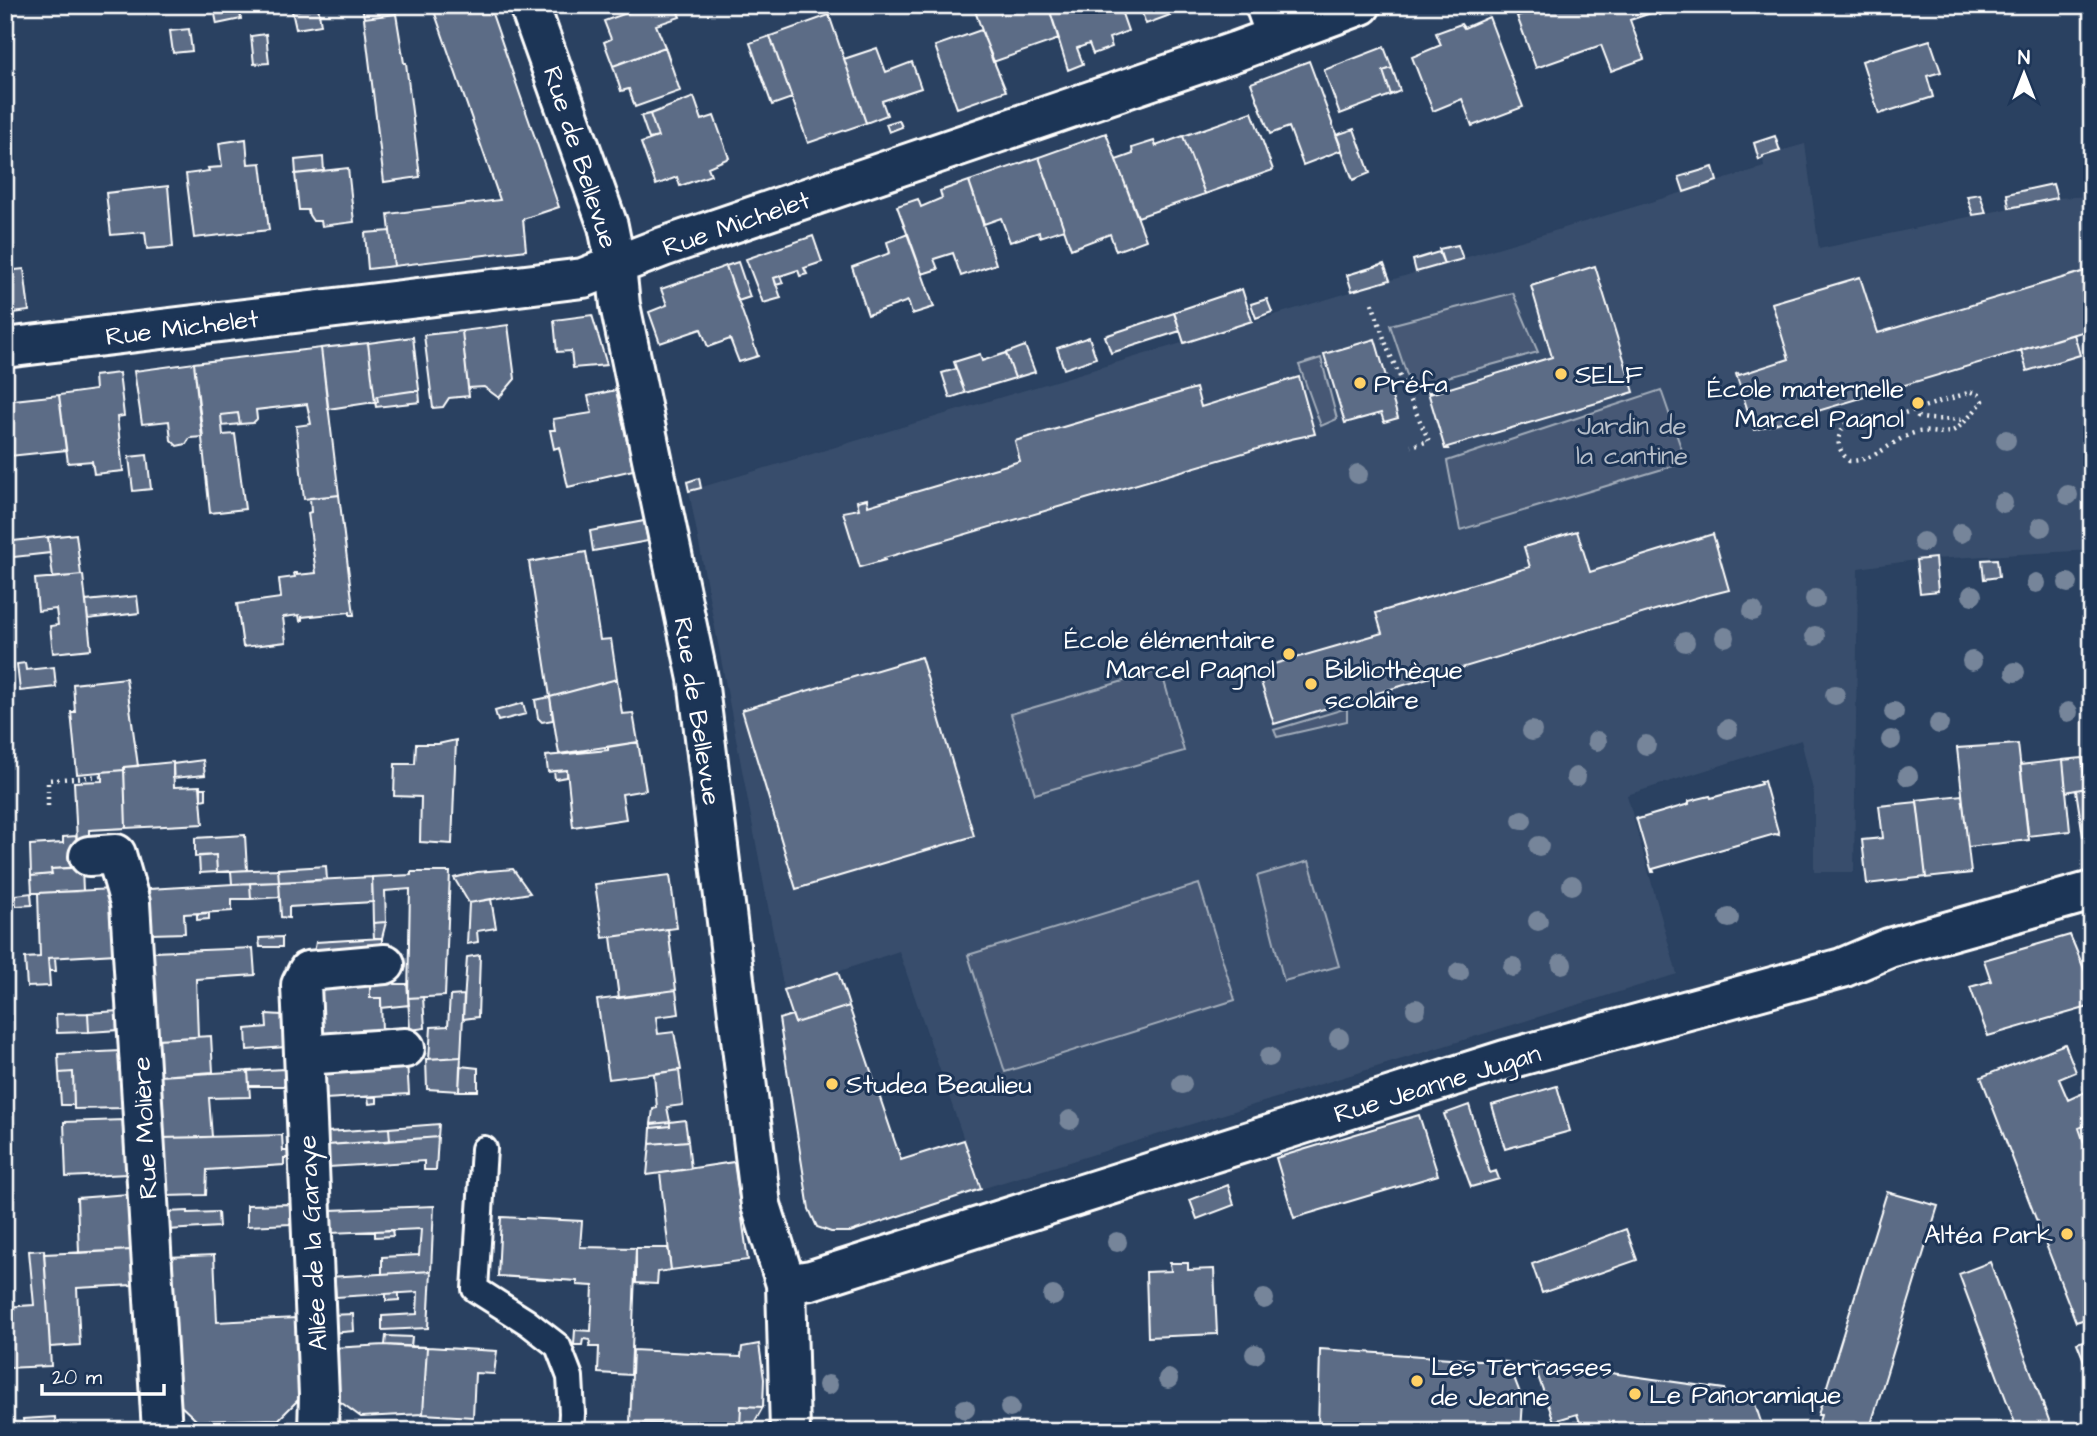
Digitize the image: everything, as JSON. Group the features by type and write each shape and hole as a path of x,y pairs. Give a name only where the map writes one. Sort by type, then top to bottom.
{"street":[{"name":"Rue de Bellevue","path":"529,5 608,226 620,305 698,679 761,1205 786,1284 790,1431"},
{"name":"Rue Michelet","path":"5,348 583,278 1271,21 1361,5"},
{"name":"Rue Molière","path":"89,856 116,854 130,903 162,1431"},
{"name":"Rue Jeanne Jugan","path":"786,1284 811,1280 1505,1060 1842,968 1889,948 2092,891"},
{"name":"Allée de la Garaye","path":"318,1431 319,1395 302,985 308,971 384,964"},
{"path":"304,1055 405,1048"}],"lane":[{"path":"484,1150 475,1289 527,1322 558,1346 570,1377 571,1431"}],"path":[{"path":"1372,303 1388,350 1429,441 1411,446"},
{"path":"1971,392 1979,395 1983,401 1964,420 1958,428 1945,434 1921,431 1907,436 1882,453 1862,461 1849,461 1841,453 1838,441 1841,429 1850,419 1898,415 1971,392"},
{"path":"1915,410 1918,417 1925,419 1964,420"},
{"path":"48,806 48,780 102,776"}],"shaded area":[{"name":"École élémentaire Marcel Pagnol","path":"1805,144 1819,249 2057,198 2092,196 2092,550 1916,560 1858,568 1854,872 1814,872 1814,794 1801,740 1627,795 1677,974 981,1189 899,951 784,990 689,491 1684,192 1764,167 1763,156"}],"green space":[{"name":"Jardin de la cantine","path":"1513,293 1538,352 1411,387 1390,325"},
{"path":"1321,358 1337,419 1321,426 1299,365"},
{"name":"Jardin de la cantine","path":"1661,390 1686,462 1460,530 1447,461"},
{"path":"1161,670 1184,751 1035,794 1011,714"},
{"path":"1347,708 1347,721 1277,737 1274,730"},
{"path":"1309,861 1339,966 1284,981 1257,876"},
{"path":"1199,884 1235,1000 1005,1072 968,955"}],"building":[{"path":"213,5 239,5 241,19 217,24"},
{"path":"362,5 395,5 396,14 364,18"},
{"path":"432,5 489,5 559,207 523,219 526,250 394,266 388,214 500,200"},
{"path":"649,5 675,5 680,17 656,25 665,47 613,66 604,42 611,39 604,21"},
{"path":"973,5 1048,5 1059,39 993,62"},
{"path":"1048,5 1119,5 1128,31 1109,38 1112,47 1093,54 1089,44 1077,48 1083,64 1068,70"},
{"path":"1139,5 1197,5 1146,24"},
{"path":"1546,5 1655,5 1657,11 1630,20 1644,59 1611,71 1601,45 1536,68 1517,16"},
{"path":"1655,5 1689,5 1659,15"},
{"path":"318,6 321,25 296,29 292,11"},
{"path":"396,14 406,63 420,177 384,182 364,18"},
{"path":"829,15 866,123 808,143 770,36"},
{"path":"1489,17 1523,107 1472,126 1462,99 1433,111 1412,57 1441,45 1436,33 1461,24 1464,28"},
{"path":"189,29 192,51 173,53 170,31"},
{"path":"981,30 1006,91 957,108 935,46"},
{"path":"266,34 269,63 254,64 251,36"},
{"path":"770,36 792,98 772,105 750,43"},
{"path":"1930,40 1941,72 1927,76 1933,97 1879,114 1862,61"},
{"path":"665,47 680,91 635,107 629,89 621,91 613,66"},
{"path":"1384,47 1392,68 1383,71 1391,95 1340,114 1324,70"},
{"path":"877,48 886,72 912,62 921,88 882,101 887,115 866,123 844,59"},
{"path":"1309,61 1342,150 1303,165 1289,127 1270,134 1251,83"},
{"path":"1392,68 1400,91 1391,95 1383,71"},
{"path":"694,97 702,120 714,116 729,158 708,167 711,175 680,186 677,177 656,185 641,143 658,137 650,114"},
{"path":"1252,112 1273,170 1205,194 1183,136"},
{"path":"650,114 658,137 649,139 641,116"},
{"path":"899,120 902,127 889,132 886,124"},
{"path":"1354,129 1370,173 1353,180 1336,135"},
{"path":"1106,133 1146,240 1116,251 1110,234 1071,249 1039,157"},
{"path":"1183,136 1205,194 1138,217 1116,160 1133,154 1132,148 1154,141 1156,146"},
{"path":"1775,136 1780,151 1763,156 1759,160 1754,143"},
{"path":"246,139 248,164 261,163 269,230 194,238 186,174 222,167 219,143"},
{"path":"323,157 324,171 296,174 295,160"},
{"path":"1039,157 1064,229 1040,237 1039,232 1010,242 1001,218 984,224 969,181"},
{"path":"1713,167 1717,181 1684,192 1679,177"},
{"path":"348,168 354,222 322,226 321,221 313,221 308,210 299,210 295,174"},
{"path":"969,181 996,264 961,276 953,253 934,259 938,269 922,274 897,206 918,199 921,207 942,198 940,191"},
{"path":"2053,184 2057,198 2009,208 2007,194"},
{"path":"168,186 173,247 147,249 145,232 111,235 106,193"},
{"path":"1980,194 1986,213 1973,215 1967,196"},
{"path":"390,231 394,266 368,269 365,233"},
{"path":"908,234 934,307 912,314 908,301 868,315 852,267 890,253 887,242"},
{"path":"813,236 822,262 804,268 807,274 800,276 798,270 774,278 781,298 763,303 746,259"},
{"path":"1458,245 1463,259 1444,264 1439,249"},
{"path":"1439,252 1444,264 1416,272 1413,260"},
{"path":"738,262 750,297 738,301 726,266"},
{"path":"1384,264 1390,280 1352,291 1347,275"},
{"path":"726,266 758,356 739,362 730,339 708,347 701,329 660,343 649,312 667,305 661,289"},
{"name":"SELF","path":"1595,266 1634,392 1445,449 1428,392 1430,394 1552,357 1531,286"},
{"path":"24,269 29,311 5,314 5,271"},
{"path":"2092,269 2092,329 1754,430 1736,374 1789,359 1772,303 1860,277 1878,333"},
{"path":"780,276 783,283 776,285 774,278"},
{"path":"1242,289 1252,321 1184,343 1174,312"},
{"path":"1267,299 1272,312 1256,318 1251,304"},
{"path":"1174,313 1180,331 1111,353 1105,336"},
{"path":"592,315 607,365 573,368 571,351 557,352 554,320"},
{"path":"508,325 515,379 499,398 484,387 468,388 462,331"},
{"path":"462,331 469,396 449,398 443,407 433,408 424,335"},
{"path":"2074,334 2080,355 2027,371 2021,350"},
{"path":"413,337 419,390 377,396 378,402 375,402 368,343"},
{"path":"1089,337 1096,358 1064,369 1057,348"},
{"name":"Préfa","path":"1375,339 1398,418 1384,422 1381,413 1345,423 1324,354"},
{"path":"368,343 375,402 328,409 321,348"},
{"path":"1025,346 1035,372 1015,378 1006,353"},
{"path":"321,348 339,495 304,499 296,426 311,424 307,404 256,410 257,419 253,423 240,424 238,413 221,415 223,435 235,434 245,509 210,513 194,363"},
{"path":"1006,353 1015,378 965,393 954,362 980,354 982,361"},
{"path":"194,363 203,437 190,438 186,444 177,446 171,440 169,421 142,424 134,371"},
{"path":"956,369 965,393 950,398 942,373"},
{"path":"119,373 124,416 117,417 123,471 94,474 92,461 68,463 59,395 95,390 94,376"},
{"path":"1299,377 1315,434 860,567 843,512 859,509 857,501 867,499 868,506 1020,461 1015,441 1196,388 1201,407"},
{"path":"419,390 420,402 376,407 377,396"},
{"path":"616,390 633,470 568,487 559,447 554,449 550,430 555,430 553,419 592,413 588,396"},
{"path":"59,395 66,450 10,456 5,401"},
{"path":"238,413 240,424 222,426 221,415"},
{"path":"147,455 151,489 133,491 129,457"},
{"path":"699,478 701,488 689,491 687,482"},
{"path":"339,495 354,615 350,615 350,612 302,617 300,621 299,615 283,617 286,642 243,647 237,604 281,598 279,579 295,577 294,573 316,573 308,513 311,512 310,498"},
{"path":"644,521 648,541 593,551 590,531"},
{"path":"1577,531 1590,572 1713,534 1729,590 1274,724 1257,669 1382,633 1376,613 1530,567 1524,547"},
{"path":"76,534 81,575 53,578 48,537"},
{"path":"48,537 50,553 5,558 5,542"},
{"path":"586,552 600,640 611,639 617,679 550,697 529,562"},
{"path":"1935,558 1938,591 1920,593 1916,560"},
{"path":"1997,559 1999,577 1984,579 1982,560"},
{"path":"83,575 91,649 53,653 50,626 58,625 56,609 38,611 35,579"},
{"path":"137,596 139,613 88,619 86,601"},
{"path":"921,657 974,836 796,889 742,710"},
{"path":"25,663 26,670 54,667 56,687 20,691 17,664"},
{"path":"126,678 138,766 124,767 124,770 77,774 71,712 75,712 73,684"},
{"path":"617,679 622,714 633,713 638,742 559,754 550,697"},
{"path":"550,697 553,720 542,722 538,718 535,700"},
{"path":"523,703 526,714 498,721 495,711"},
{"path":"456,740 452,844 420,842 421,797 394,796 395,764 415,764 416,744 438,744"},
{"path":"638,742 646,790 622,794 626,819 573,827 567,770 548,772 546,756 608,750 608,747"},
{"path":"2018,744 2029,840 1968,847 1957,748"},
{"path":"2082,758 2086,788 2066,792 2063,760"},
{"path":"203,760 205,775 173,778 173,764"},
{"path":"2063,760 2070,831 2028,836 2020,765"},
{"path":"173,762 174,787 200,786 203,824 126,828 124,767"},
{"path":"124,770 126,828 89,830 89,842 77,842 74,782 102,781 102,772"},
{"path":"567,770 567,777 555,779 554,771"},
{"path":"5,780 10,834 5,835"},
{"path":"1764,781 1779,835 1653,869 1652,872 1636,817 1638,819 1689,804 1689,801 1710,796 1711,798"},
{"path":"2092,787 2092,834 2083,836 2076,790"},
{"path":"201,788 206,788 206,799 201,800"},
{"path":"1962,795 1971,873 1926,878 1917,800"},
{"path":"1917,802 1926,877 1867,884 1862,840 1883,838 1879,806"},
{"path":"245,835 247,870 217,872 216,855 195,857 195,838"},
{"path":"76,836 90,867 51,869 52,874 31,876 30,845 63,843 63,837"},
{"path":"216,855 217,872 200,873 199,856"},
{"path":"326,866 327,880 279,882 278,869"},
{"path":"82,867 83,891 32,893 31,876 52,874 51,869"},
{"path":"278,869 279,882 232,884 231,871"},
{"path":"513,869 530,893 469,903 454,878 477,872"},
{"path":"411,872 450,872 445,996 408,998 410,889 385,891 386,922 373,923 372,877 411,875"},
{"path":"670,875 677,928 603,938 595,884"},
{"path":"372,877 373,902 289,907 289,918 281,917 279,882"},
{"path":"279,882 280,897 251,899 250,883"},
{"path":"250,883 251,899 232,899 232,911 184,914 185,933 151,934 149,889"},
{"path":"112,889 116,954 48,958 50,986 27,987 25,958 40,957 38,893"},
{"path":"31,893 32,905 16,906 15,895"},
{"path":"491,899 496,928 477,931 478,942 467,944 469,903"},
{"path":"209,913 209,919 197,920 197,914"},
{"path":"386,922 382,938 374,938 373,923"},
{"path":"668,929 676,990 619,998 611,937"},
{"path":"2070,935 2092,988 2092,1006 1988,1036 1970,987 1991,981 1984,960"},
{"path":"282,937 282,947 260,947 259,938"},
{"path":"382,938 382,951 313,958 316,942"},
{"path":"253,948 255,975 196,979 198,1037 157,1039 153,952"},
{"path":"480,955 478,1017 463,1019 467,957"},
{"path":"48,958 55,958 56,971 50,971"},
{"path":"838,972 849,1006 795,1023 784,990"},
{"path":"394,979 395,984 407,984 409,1005 381,1008 381,998 370,998 370,985 375,986 375,980"},
{"path":"370,985 370,998 381,998 382,1032 315,1036 313,990"},
{"path":"676,990 679,1014 656,1017 658,1034 674,1032 681,1070 609,1079 597,1000"},
{"path":"464,995 461,1057 429,1059 431,1027 448,1026 450,996"},
{"path":"423,997 425,1028 410,1030 408,998"},
{"name":"Studea Beaulieu","path":"849,1006 901,1160 964,1140 981,1189 850,1232 831,1232 817,1227 809,1209 779,1019 792,1015 795,1023"},
{"path":"119,1011 119,1030 89,1032 88,1013"},
{"path":"88,1013 89,1032 57,1033 56,1014"},
{"path":"266,1014 282,1015 285,1047 247,1050 246,1029 267,1027"},
{"path":"211,1036 213,1072 159,1076 157,1039"},
{"name":"Altéa Park","path":"2065,1044 2076,1072 2059,1079 2068,1100 2085,1092 2092,1109 2092,1123 2079,1128 2087,1151 2092,1148 2092,1317 2076,1322 1981,1077"},
{"path":"121,1051 124,1108 74,1109 73,1072 59,1073 58,1054"},
{"path":"461,1057 459,1091 427,1089 426,1059"},
{"path":"407,1061 409,1094 325,1099 323,1066"},
{"path":"460,1066 478,1068 478,1091 459,1091"},
{"path":"284,1069 285,1086 249,1086 248,1071"},
{"path":"679,1070 683,1105 667,1107 670,1122 651,1124 653,1109 657,1108 654,1074"},
{"path":"248,1071 250,1097 209,1098 212,1137 162,1138 159,1076"},
{"path":"73,1072 74,1105 61,1105 59,1073"},
{"path":"1557,1086 1570,1131 1505,1149 1492,1105"},
{"path":"368,1097 377,1097 377,1103 369,1104"},
{"path":"1469,1105 1490,1173 1496,1171 1499,1179 1471,1187 1444,1114"},
{"path":"1419,1115 1438,1175 1294,1218 1276,1158"},
{"path":"124,1120 127,1174 66,1177 64,1122"},
{"path":"685,1120 688,1141 650,1144 651,1128 670,1126 670,1122"},
{"path":"670,1122 670,1126 651,1128 651,1124"},
{"path":"439,1124 438,1137 390,1141 389,1128"},
{"path":"389,1128 390,1141 328,1145 327,1132"},
{"path":"282,1135 283,1151 290,1151 290,1158 284,1158 284,1165 207,1170 206,1195 165,1196 162,1138"},
{"path":"438,1137 436,1170 424,1170 424,1161 329,1167 328,1145"},
{"path":"688,1141 691,1169 647,1175 650,1144"},
{"path":"734,1162 748,1260 671,1270 660,1173"},
{"path":"1228,1185 1234,1205 1197,1219 1190,1200"},
{"path":"1887,1192 1938,1206 1869,1431 1816,1431 1821,1415 1818,1415"},
{"path":"128,1194 131,1250 79,1253 77,1198"},
{"path":"290,1204 291,1224 247,1226 247,1205"},
{"path":"434,1206 431,1271 382,1274 382,1257 419,1255 421,1229 331,1233 330,1210"},
{"path":"166,1212 218,1212 219,1227 167,1230"},
{"path":"501,1217 582,1221 580,1247 636,1248 631,1375 598,1373 599,1347 589,1347 590,1340 583,1339 582,1345 574,1345 575,1330 591,1331 593,1286 577,1285 577,1281 498,1276"},
{"path":"1626,1229 1637,1260 1542,1293 1532,1264"},
{"path":"392,1230 393,1236 375,1237 375,1231"},
{"path":"636,1248 668,1248 671,1270 658,1272 657,1284 636,1283"},
{"path":"44,1250 51,1366 5,1368 5,1307 34,1305 29,1251"},
{"path":"131,1250 133,1285 77,1288 80,1345 50,1347 44,1254"},
{"path":"214,1255 217,1322 296,1318 300,1398 279,1419 197,1421 177,1402 168,1257"},
{"path":"1990,1262 2053,1431 2018,1431 1959,1274"},
{"path":"1170,1263 1188,1263 1188,1270 1214,1269 1217,1334 1148,1337 1146,1272 1171,1271"},
{"path":"431,1271 428,1328 382,1330 382,1316 417,1314 418,1292 336,1297 335,1284 329,1284 328,1277"},
{"path":"399,1293 399,1300 386,1301 386,1294"},
{"path":"353,1314 354,1331 331,1333 330,1315"},
{"path":"386,1336 412,1337 411,1347 385,1345"},
{"path":"2092,1338 2092,1381 2077,1343"},
{"path":"759,1344 764,1379 763,1407 741,1406 740,1427 630,1423 633,1350 741,1357 742,1347"},
{"path":"385,1345 427,1347 423,1414 361,1417 335,1398 332,1348"},
{"path":"427,1347 497,1351 494,1374 475,1373 473,1417 423,1414"},
{"name":"Les Terrasses de Jeanne","path":"1320,1349 1508,1362 1523,1401 1521,1431 1318,1431"},
{"name":"Le Panoramique","path":"1533,1362 1724,1389 1729,1406 1753,1398 1764,1431 1583,1431 1577,1414 1554,1421"},
{"path":"741,1406 763,1407 754,1423 740,1427"},
{"path":"55,1417 56,1429 24,1431 23,1419"}],"place":[{"name":"SELF","path":"1561,374"},
{"name":"Préfa","path":"1360,383"},
{"name":"École maternelle Marcel Pagnol","path":"1918,403"},
{"name":"École élémentaire Marcel Pagnol","path":"1289,654"},
{"name":"Bibliothèque scolaire","path":"1311,684"},
{"name":"Studea Beaulieu","path":"832,1084"},
{"name":"Altéa Park","path":"2067,1234"},
{"name":"Les Terrasses de Jeanne","path":"1417,1381"},
{"name":"Le Panoramique","path":"1635,1394"}]}
